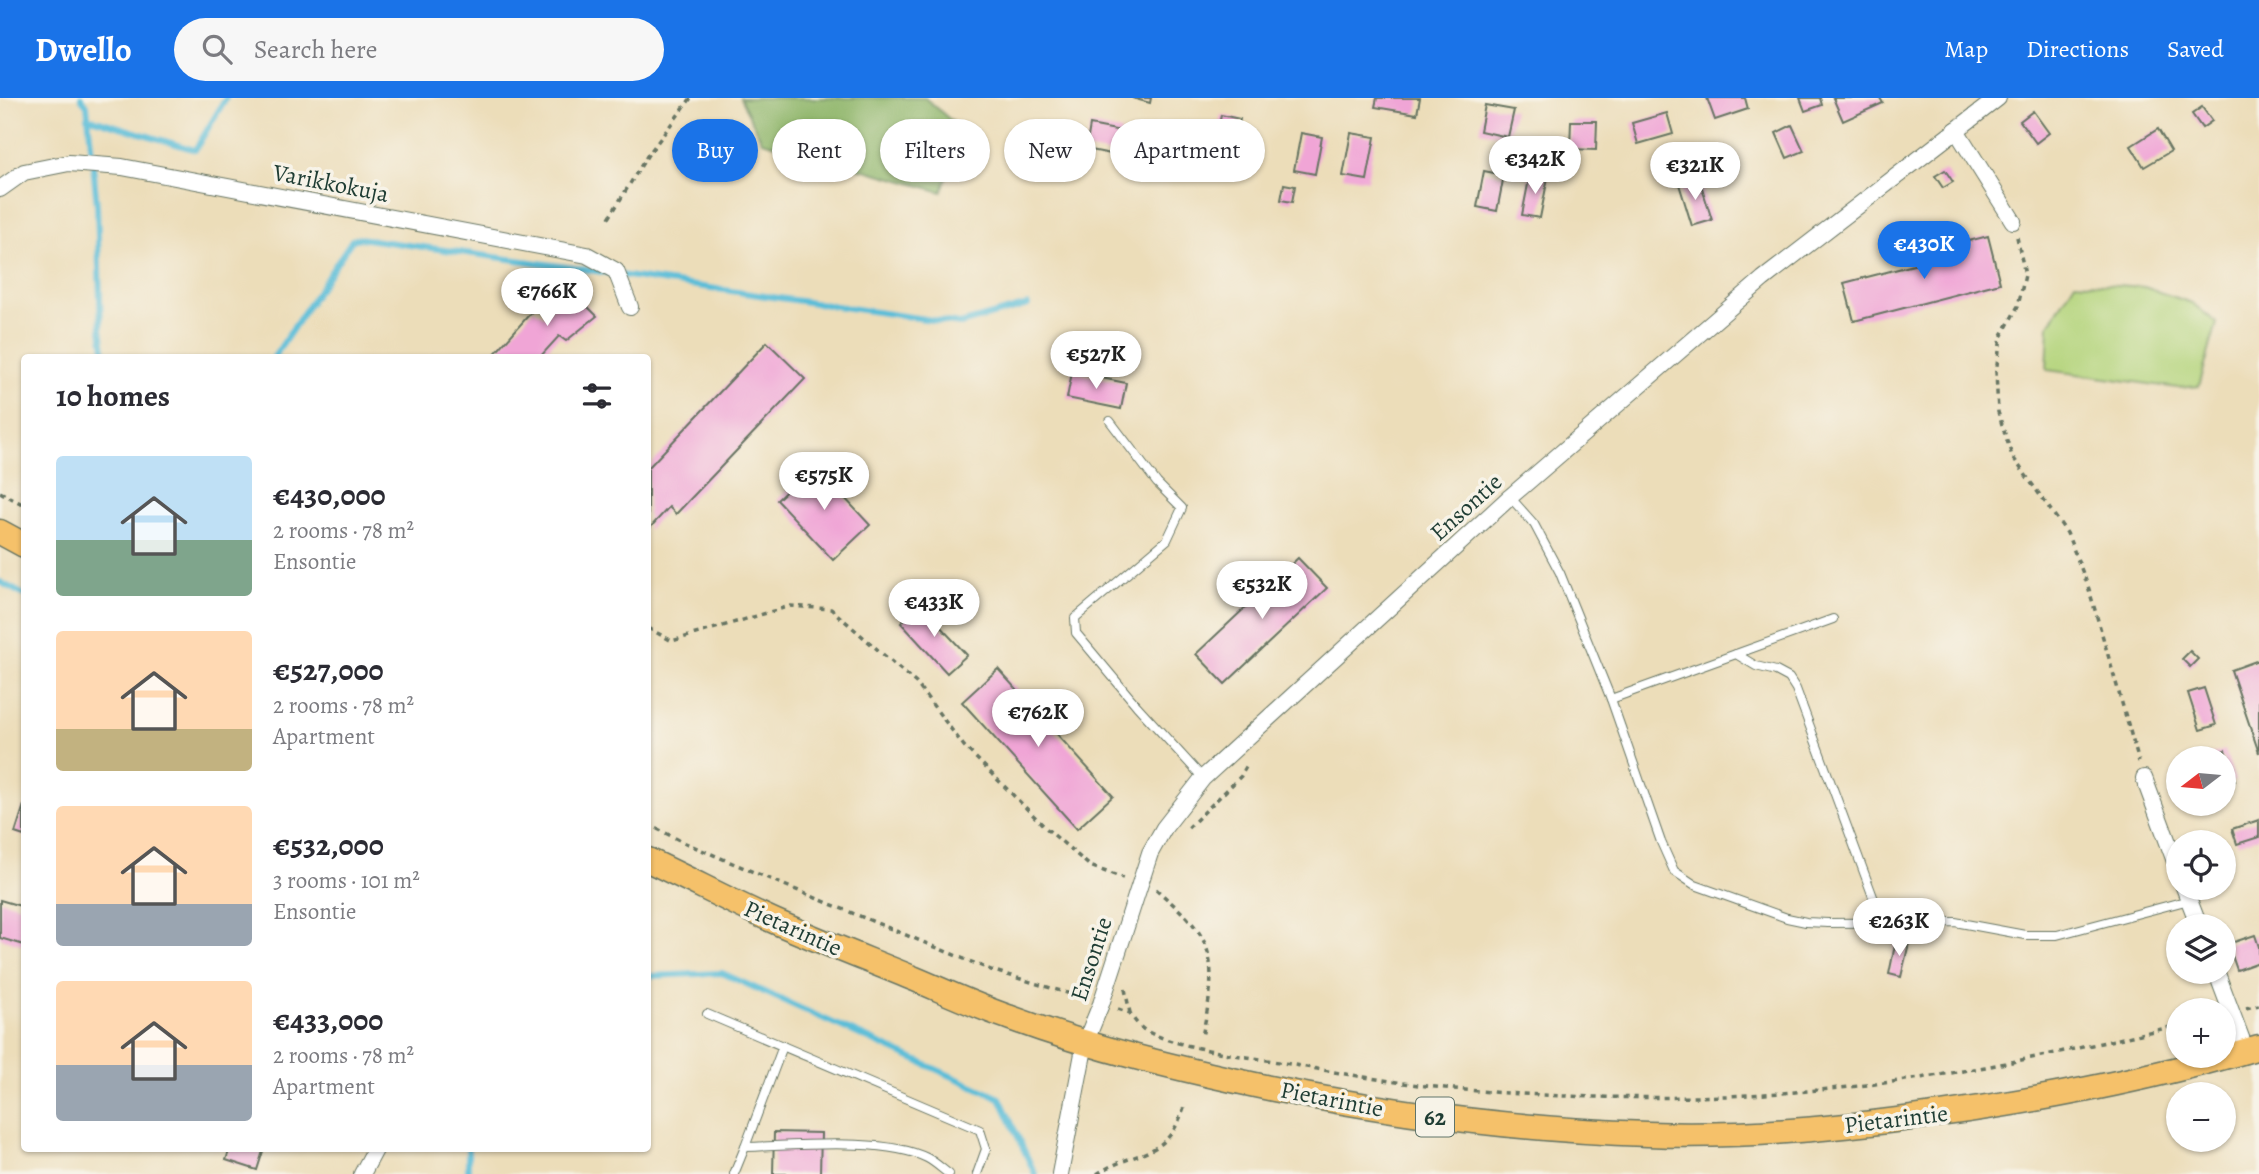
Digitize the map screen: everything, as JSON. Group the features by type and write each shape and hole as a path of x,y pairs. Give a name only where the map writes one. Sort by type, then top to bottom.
{"main road":[{"path":"0,532 21,543"},
{"name":"Pietarintie","path":"651,861 780,924 1006,1017 1085,1043 1205,1074 1364,1106 1449,1119 1652,1134 1784,1132 1895,1121 1990,1107 2178,1070 2253,1049"}],"street":[{"name":"Ensontie","path":"1059,1174 1085,1043 1101,1004 1150,853 1164,828 1203,778 1510,496 1763,279 1998,98"},
{"path":"1956,130 2013,221"},
{"name":"Varikkokuja","path":"0,189 24,172 69,163 150,172 587,255 617,271 630,307"},
{"path":"2144,778 2166,838"},
{"path":"2222,984 2253,1049"},
{"path":"362,1174 374,1152"}],"lane":[{"path":"1110,421 1157,483 1182,508 1167,540 1075,618 1076,633 1137,706 1203,778"},
{"path":"1510,496 1534,524 1560,573 1611,699 1661,842 1674,871 1695,885 1787,918 1806,922 1955,922 2025,935 2057,935 2168,900"},
{"path":"1611,699 1833,619"},
{"path":"1736,654 1756,666 1776,671 1788,678 1796,689 1882,921"},
{"path":"707,1014 980,1130 986,1149 977,1174"},
{"path":"734,1174 783,1046"},
{"path":"745,1147 887,1146 927,1157 949,1174"}],"path":[{"path":"609,218 647,156 691,98"},
{"path":"2013,221 2025,275 2018,306 2001,337 1996,372 1998,412 2012,456 2067,533 2080,564 2144,778"},
{"path":"0,492 21,503"},
{"path":"651,630 672,641 790,606 831,609 915,684 964,746 1047,829 1090,866 1139,884"},
{"path":"1185,832 1241,776 1247,765 1241,743"},
{"path":"651,826 683,842 991,970 1130,1013"},
{"path":"1153,899 1159,880"},
{"path":"1156,889 1202,937 1210,962 1211,989 1202,1037"},
{"path":"1125,985 1130,1013 1135,1022 1145,1030 1168,1040 1234,1055 1349,1075 1452,1089 1533,1095 1741,1096 1867,1085 2062,1053 2166,1028"},
{"path":"1097,1174 1157,1148 1171,1136 1179,1124 1185,1104"}],"green space":[{"path":"740,98 925,98 949,119 880,119 880,174 866,170 866,119 772,119 772,144 762,141 758,133 758,119 751,119"},
{"path":"907,182 945,182 942,192"},
{"path":"2075,282 2144,287 2192,303 2217,323 2199,386 2178,388 2047,370 2049,325"}],"building":[{"path":"1132,98 1151,98 1150,103"},
{"path":"1377,98 1420,98 1417,114 1375,107"},
{"path":"1707,98 1745,98 1748,109 1715,120"},
{"path":"1800,98 1820,98 1822,105 1805,111"},
{"path":"1833,98 1880,98 1883,103 1843,121"},
{"path":"1485,105 1514,110 1508,137 1480,131"},
{"path":"2202,107 2212,121 2202,128 2192,114"},
{"path":"2033,111 2049,133 2036,143 2020,121"},
{"path":"1667,113 1673,134 1638,144 1632,123"},
{"path":"1221,115 1240,119 1220,119"},
{"path":"1571,121 1597,121 1596,150 1570,149"},
{"path":"1792,125 1804,151 1787,158 1776,133"},
{"path":"1096,126 1110,129 1110,154 1096,151"},
{"path":"2158,129 2171,151 2144,167 2131,146"},
{"path":"1301,133 1322,137 1315,174 1294,170"},
{"path":"1351,133 1375,137 1367,180 1343,176"},
{"path":"1945,170 1953,182 1943,188 1935,176"},
{"path":"1484,171 1504,175 1497,211 1477,207"},
{"path":"1530,174 1548,177 1540,218 1522,215"},
{"path":"1699,178 1712,220 1692,226 1679,184"},
{"path":"1284,184 1295,186 1292,202 1281,200"},
{"path":"1988,236 2000,283 1854,321 1844,283 1964,252 1961,243"},
{"path":"571,290 597,316 566,341 559,336 543,354 495,354 534,309 544,316"},
{"path":"767,342 805,379 676,514 669,507 651,527 651,465"},
{"path":"1072,372 1126,383 1121,409 1067,398"},
{"path":"814,465 870,525 833,560 777,500"},
{"path":"1298,558 1327,588 1225,684 1196,654"},
{"path":"920,605 967,655 947,673 901,623"},
{"path":"2190,651 2198,659 2190,667 2182,659"},
{"path":"2259,660 2259,753 2231,670"},
{"path":"998,669 1113,796 1077,829 962,702"},
{"path":"2204,688 2216,725 2200,730 2188,693"},
{"path":"21,814 21,835 15,833"},
{"path":"2259,820 2259,837 2237,844 2236,830 2232,829"},
{"path":"0,900 21,906 21,944 0,938"},
{"path":"2255,935 2259,947 2259,962 2237,970 2236,941"},
{"path":"1896,940 1909,943 1901,977 1889,974"},
{"path":"774,1132 821,1133 820,1174 773,1174"},
{"path":"229,1152 263,1152 257,1170 226,1160"}],"waterway":[{"path":"81,98 87,105 97,206 101,329 105,354"},
{"path":"87,117 195,150 226,98"},
{"path":"276,354 352,240 359,238 610,273"},
{"path":"620,275 960,324 1028,305"},
{"path":"0,582 21,593"},
{"path":"651,976 722,973 1000,1098 1035,1174"},
{"path":"468,1152 468,1174"}]}
